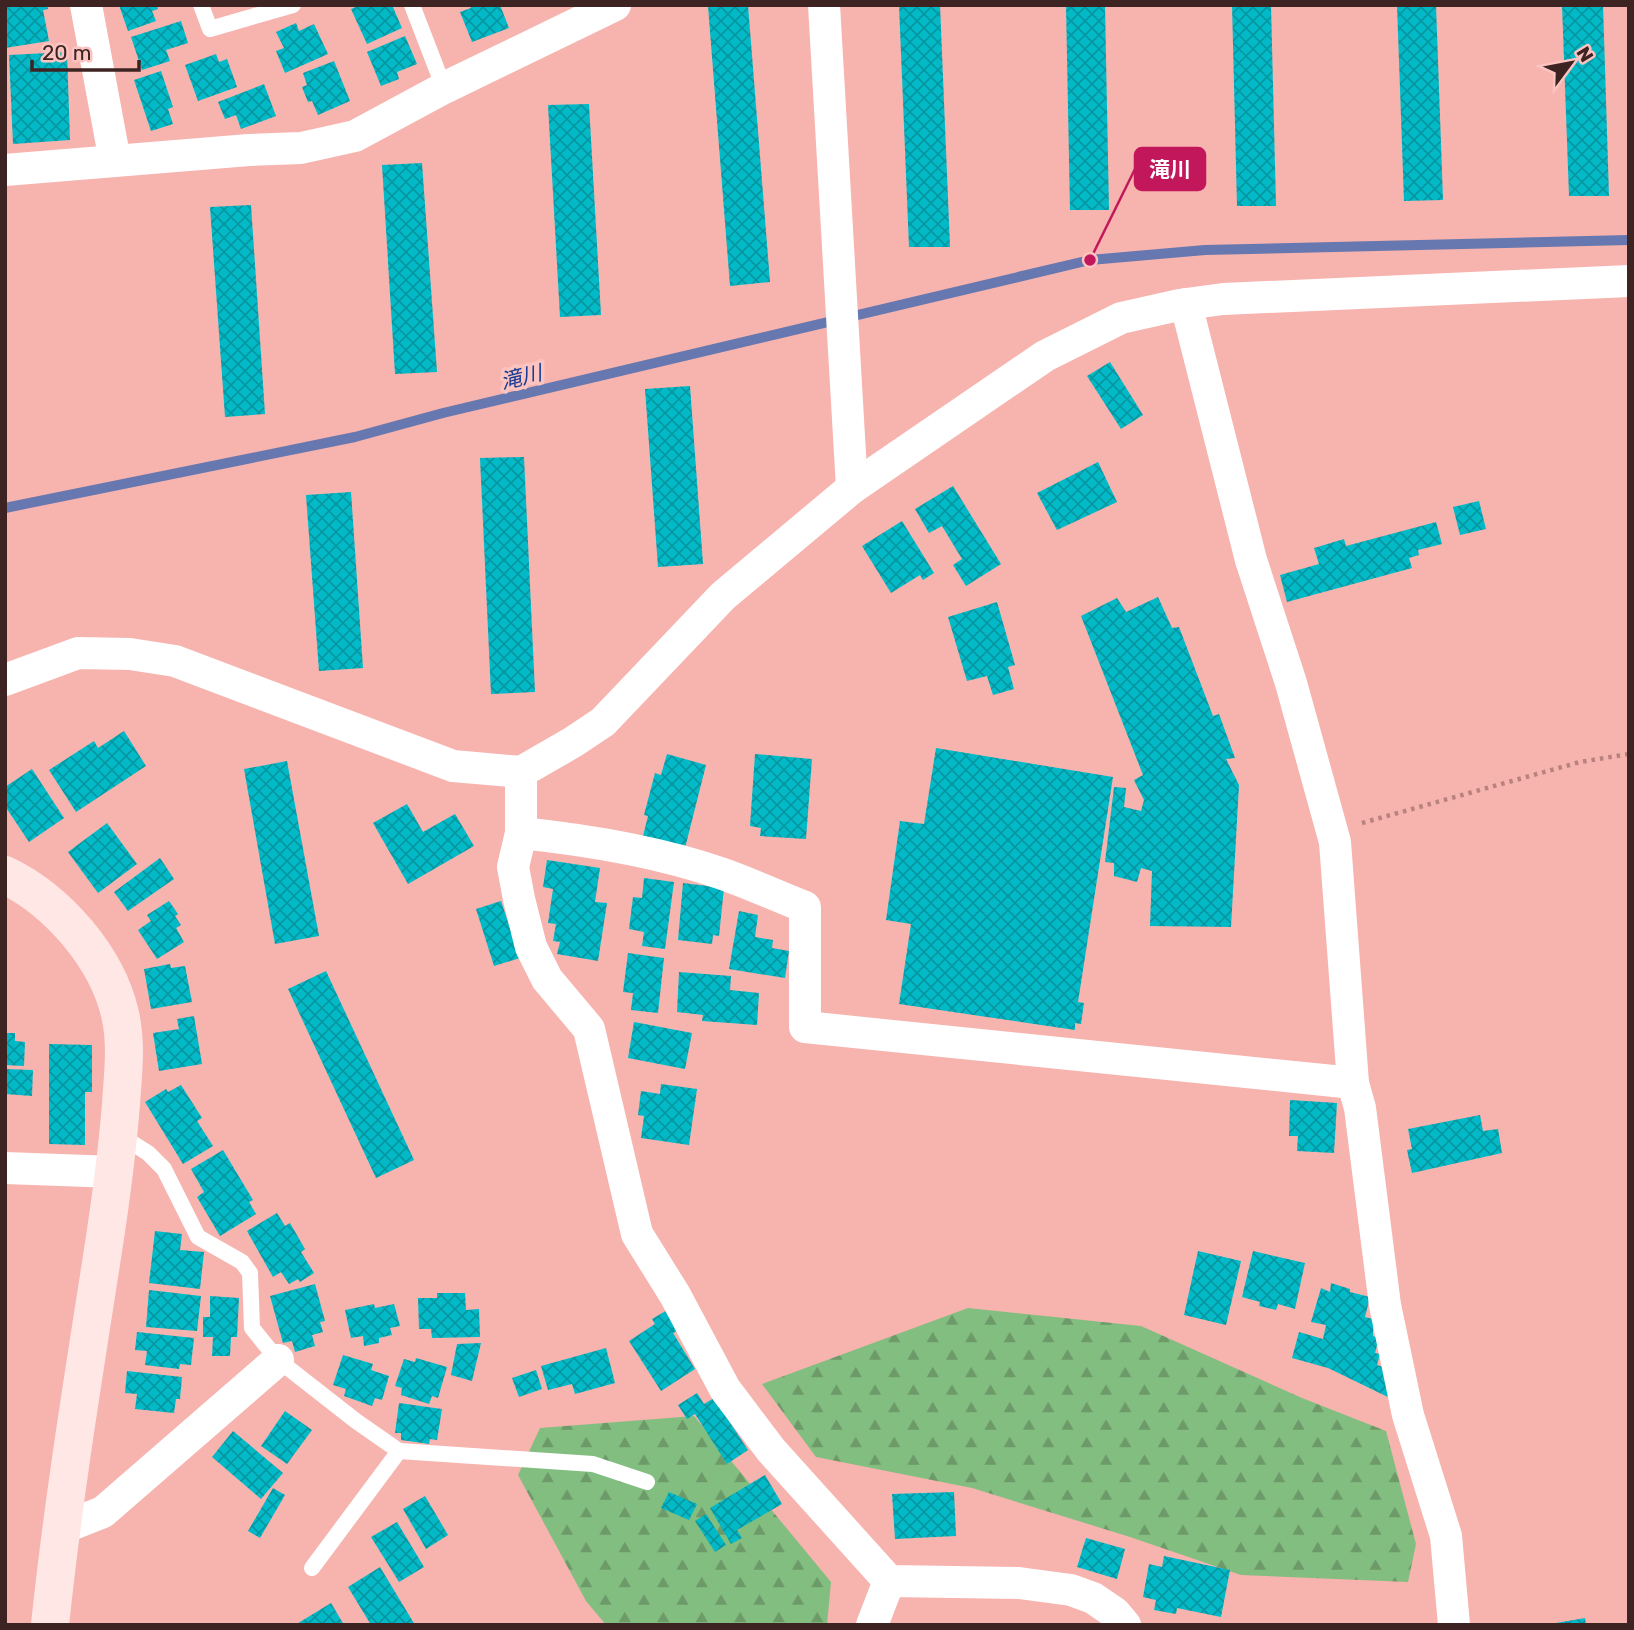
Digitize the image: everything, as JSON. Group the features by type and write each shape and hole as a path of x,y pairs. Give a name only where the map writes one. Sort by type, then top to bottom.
{"street":[{"path":"86,5 115,162"},
{"path":"5,170 301,148 355,136 444,88 615,5"},
{"path":"824,5 852,488"},
{"path":"5,680 78,653 130,654 175,661 453,766 521,772 603,722 723,596 852,488 1045,356 1121,318 1223,299 1629,281"},
{"path":"1186,304 1251,560 1290,683 1335,842 1353,1083 1360,1108 1385,1305 1408,1415 1446,1535 1454,1625"},
{"path":"521,772 521,833 513,867 531,947 547,979 589,1029 637,1234 675,1295 725,1389 771,1450 889,1581 1018,1583 1071,1590 1093,1598 1115,1613 1125,1625"},
{"path":"521,833 572,838 638,851 719,873 806,907 805,1027 1353,1083"},
{"path":"5,875 41,895 65,917 107,981 120,1011 125,1042 115,1172 60,1529 50,1625"},
{"path":"5,1168 115,1172"},
{"path":"60,1529 103,1513 278,1360"},
{"path":"872,1625 889,1581"}],"lane":[{"path":"201,5 210,29 293,5"},
{"path":"412,5 444,88"},
{"path":"118,1134 148,1153 164,1169 198,1237 242,1262 250,1273 252,1328 278,1360 399,1451 593,1464 647,1482"},
{"path":"312,1568 399,1451"}],"path":[{"path":"1332,832 1580,762 1629,754"}],"green space":[{"path":"968,1308 1141,1326 1302,1398 1386,1431 1416,1544 1408,1582 1241,1575 972,1488 816,1457 762,1384"},
{"path":"694,1416 831,1582 827,1625 606,1625 586,1601 518,1475 540,1428"}],"building":[{"path":"47,5 48,9 43,10 49,41 5,48 5,7"},
{"path":"119,5 157,5 158,9 152,11 156,21 128,31"},
{"path":"360,5 392,5 402,28 367,44 351,9"},
{"path":"470,5 500,5 509,28 472,42 460,12 471,8"},
{"path":"748,5 770,282 730,286 708,6"},
{"path":"899,5 940,5 950,247 909,247"},
{"path":"1066,5 1105,5 1109,210 1070,210"},
{"path":"1232,5 1271,5 1276,206 1237,206"},
{"path":"1397,5 1436,5 1443,200 1404,201"},
{"path":"1562,5 1603,5 1609,196 1569,196"},
{"path":"181,21 188,43 166,50 170,61 142,70 131,37"},
{"path":"296,23 299,31 314,24 328,54 285,73 276,51 284,48 276,32"},
{"path":"405,36 417,64 397,72 399,79 381,86 367,52"},
{"path":"67,52 70,140 13,144 9,55"},
{"path":"216,54 219,62 227,59 237,87 198,101 185,65"},
{"path":"334,61 350,101 318,115 312,101 308,102 302,87 307,85 303,73"},
{"path":"161,71 173,107 168,109 173,124 151,131 134,80"},
{"path":"264,84 276,116 241,129 236,115 225,119 218,102"},
{"path":"589,104 601,315 560,317 548,105"},
{"path":"422,163 437,372 395,374 382,165"},
{"path":"251,205 265,414 225,417 210,207"},
{"path":"1110,362 1143,415 1121,429 1087,376"},
{"path":"690,386 703,564 658,567 645,389"},
{"path":"524,457 535,692 491,694 480,458"},
{"path":"1098,462 1117,502 1057,530 1037,493"},
{"path":"953,486 1001,564 966,586 953,565 962,559 942,526 929,533 915,509"},
{"path":"351,492 363,668 319,671 306,495"},
{"path":"1479,501 1486,529 1460,535 1453,507"},
{"path":"902,521 934,573 923,580 920,575 891,593 862,546"},
{"path":"1436,522 1442,544 1418,550 1419,555 1409,558 1412,568 1287,602 1280,575 1319,564 1314,548 1344,539 1346,546"},
{"path":"1158,597 1172,628 1179,627 1213,716 1219,714 1235,758 1226,759 1239,785 1231,927 1150,926 1152,871 1141,868 1137,882 1114,876 1114,863 1105,862 1114,787 1126,788 1124,807 1141,811 1144,800 1134,780 1143,775 1081,616 1117,598 1126,612"},
{"path":"997,602 1015,665 1008,667 1014,689 993,695 987,676 967,681 948,617"},
{"path":"124,731 146,766 76,812 49,770 94,741 98,748"},
{"path":"936,748 1113,777 1078,1002 1084,1003 1081,1024 1075,1023 1075,1030 899,1004 911,924 886,920 900,821 924,824"},
{"path":"667,754 706,765 685,848 643,836 648,816 644,815 655,773 661,775"},
{"path":"755,754 812,759 806,839 760,836 761,828 750,826"},
{"path":"287,761 319,936 275,944 244,769"},
{"path":"32,769 64,818 29,842 5,806 5,787"},
{"path":"407,804 423,832 455,814 474,846 408,884 373,823"},
{"path":"107,823 137,864 98,893 68,852"},
{"path":"160,858 174,879 128,911 114,892"},
{"path":"547,860 600,868 595,902 607,903 598,961 557,954 560,942 553,941 556,924 548,923 553,889 543,887"},
{"path":"644,878 674,882 665,949 642,946 644,932 629,929 633,897 642,898"},
{"path":"683,883 724,888 719,936 713,935 712,944 678,940"},
{"path":"169,901 178,914 175,916 181,925 176,928 184,942 157,959 138,930 151,921 147,915"},
{"path":"501,901 520,958 494,966 476,909"},
{"path":"739,911 758,915 755,937 773,940 772,948 789,951 785,978 729,969"},
{"path":"628,953 664,958 658,1013 631,1010 633,993 623,992"},
{"path":"170,964 171,968 185,966 192,1002 151,1009 144,969"},
{"path":"326,971 414,1160 376,1178 288,989"},
{"path":"679,972 731,976 730,990 759,993 757,1025 702,1021 703,1015 677,1012"},
{"path":"194,1016 202,1064 159,1071 153,1033 179,1029 177,1019"},
{"path":"634,1022 692,1033 685,1069 628,1058"},
{"path":"5,1033 15,1033 15,1041 25,1042 24,1066 5,1065"},
{"path":"49,1044 92,1045 92,1092 85,1092 85,1145 49,1144"},
{"path":"5,1069 33,1070 32,1096 5,1094"},
{"path":"661,1084 697,1089 689,1145 641,1138 644,1116 638,1115 641,1091 660,1094"},
{"path":"181,1085 202,1118 197,1121 213,1146 183,1164 145,1102 166,1089 168,1092"},
{"path":"1290,1100 1337,1103 1334,1153 1297,1151 1298,1136 1289,1136"},
{"path":"1480,1115 1483,1131 1498,1129 1502,1153 1412,1173 1407,1150 1412,1149 1408,1129"},
{"path":"223,1150 253,1200 249,1202 256,1214 220,1236 197,1197 204,1192 191,1169"},
{"path":"277,1213 285,1226 290,1223 305,1249 301,1252 314,1273 300,1282 298,1279 289,1284 281,1272 273,1277 247,1231"},
{"path":"155,1231 182,1234 180,1250 204,1252 200,1289 149,1283"},
{"path":"1198,1251 1241,1261 1226,1325 1184,1315"},
{"path":"1253,1251 1305,1263 1295,1309 1278,1304 1276,1310 1259,1306 1260,1302 1242,1297"},
{"path":"1331,1283 1370,1297 1365,1317 1373,1319 1373,1336 1379,1338 1375,1353 1380,1354 1377,1365 1387,1368 1392,1399 1328,1368 1292,1358 1299,1332 1323,1339 1326,1325 1311,1322 1321,1288 1330,1292"},
{"path":"315,1284 325,1321 320,1322 323,1332 312,1335 315,1346 295,1352 292,1341 283,1343 270,1296"},
{"path":"149,1290 201,1296 197,1331 146,1327"},
{"path":"437,1293 465,1293 466,1310 479,1309 480,1337 432,1338 431,1329 419,1329 418,1298 437,1298"},
{"path":"210,1296 239,1298 237,1337 231,1337 230,1356 212,1356 213,1337 203,1337 203,1317 210,1317"},
{"path":"374,1304 375,1308 394,1304 400,1326 390,1328 392,1335 379,1338 379,1343 364,1346 363,1336 351,1338 345,1310"},
{"path":"669,1309 681,1329 673,1333 695,1369 661,1391 629,1341 655,1324 652,1319"},
{"path":"137,1332 194,1338 191,1365 180,1364 179,1369 145,1365 147,1351 135,1350"},
{"path":"481,1343 472,1381 451,1375 457,1344"},
{"path":"606,1348 615,1383 575,1394 572,1384 548,1390 541,1366"},
{"path":"343,1355 373,1364 371,1370 389,1376 382,1400 375,1398 372,1406 344,1396 346,1389 333,1385"},
{"path":"416,1358 447,1367 438,1398 432,1396 429,1404 401,1395 402,1388 395,1386 404,1359 415,1362"},
{"path":"536,1370 542,1389 519,1397 512,1378"},
{"path":"127,1371 182,1377 180,1399 176,1399 174,1413 135,1409 137,1394 125,1393"},
{"path":"697,1393 704,1404 714,1398 748,1450 727,1464 695,1414 687,1419 678,1405"},
{"path":"399,1403 442,1409 437,1440 430,1439 429,1444 401,1440 401,1433 395,1433"},
{"path":"285,1411 312,1430 287,1464 261,1446"},
{"path":"233,1431 283,1473 261,1499 212,1457"},
{"path":"765,1475 782,1504 737,1530 742,1538 731,1544 710,1508"},
{"path":"273,1488 285,1495 260,1538 248,1531"},
{"path":"669,1492 697,1504 689,1520 661,1508"},
{"path":"954,1492 956,1536 895,1539 892,1494"},
{"path":"425,1496 448,1535 426,1549 403,1509"},
{"path":"706,1514 726,1545 715,1552 695,1521"},
{"path":"397,1522 424,1567 399,1582 371,1537"},
{"path":"1086,1538 1125,1549 1117,1579 1077,1567"},
{"path":"1164,1556 1230,1570 1221,1617 1177,1608 1176,1614 1154,1610 1156,1600 1143,1597 1149,1564 1162,1567"},
{"path":"380,1567 415,1625 371,1625 348,1587"},
{"path":"331,1603 344,1625 295,1625"},
{"path":"1585,1618 1586,1625 1556,1625 1556,1623"}],"waterway":[{"name":"滝川","path":"5,508 355,437 443,413 1090,260 1205,250 1629,240"}],"place":[{"name":"滝川","path":"1090,260"}]}
